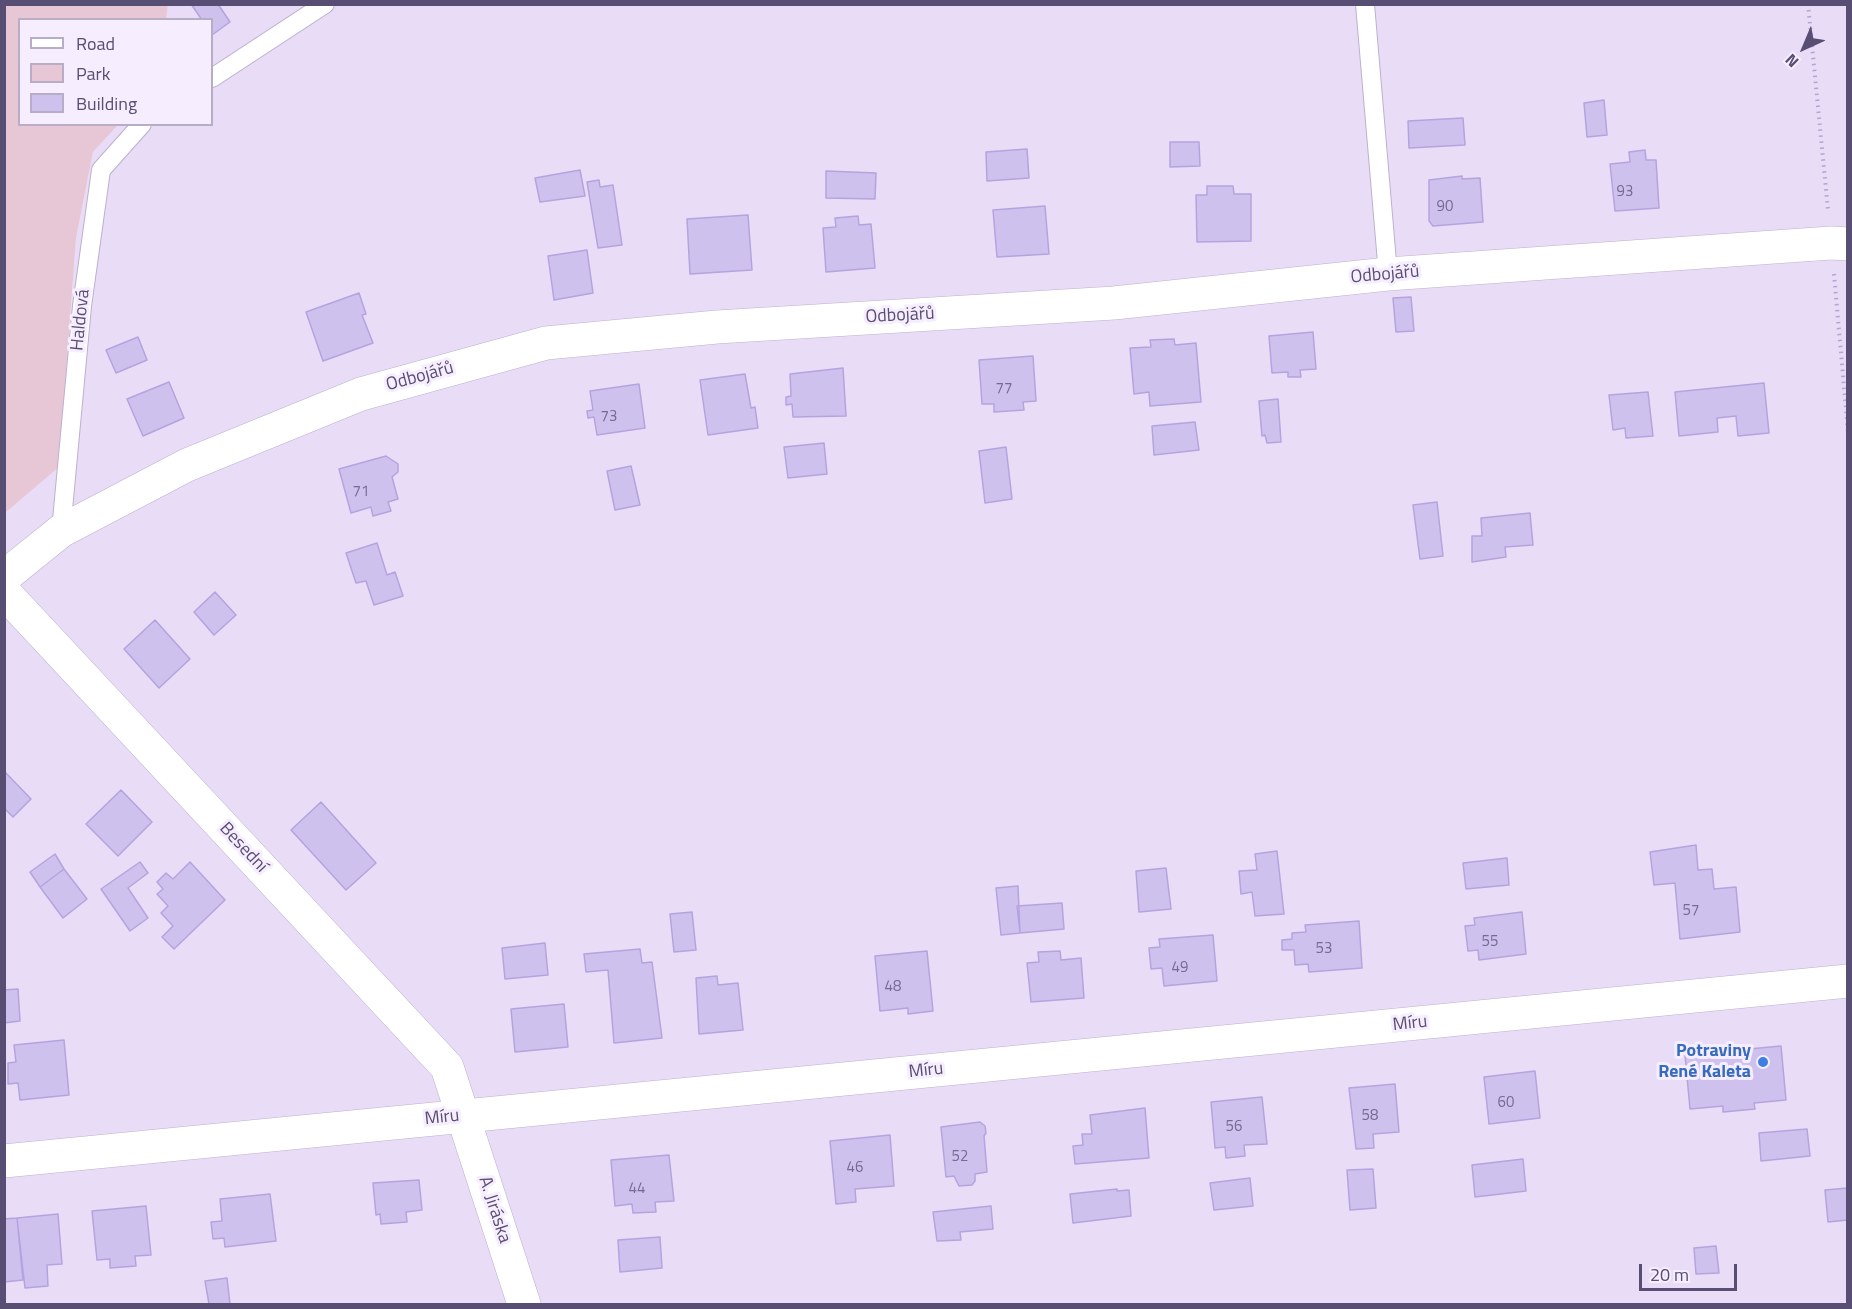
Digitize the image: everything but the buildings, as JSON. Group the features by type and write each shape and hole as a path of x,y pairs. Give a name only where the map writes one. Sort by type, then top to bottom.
{"street":[{"name":"Odbojářů","path":"4,577 61,531 187,465 361,393 546,343 717,327 1114,303 1388,274 1831,243 1848,244"},
{"name":"Besední","path":"4,592 447,1067 463,1116"},
{"name":"Míru","path":"4,1161 1848,981"},
{"name":"A. Jiráska","path":"463,1116 524,1305"}],"lane":[{"path":"213,77 325,4"},
{"path":"1365,4 1388,274"},
{"name":"Haldová","path":"61,531 81,306 101,170 140,126"}],"shaded area":[{"path":"168,5 1847,5 1847,1304 5,1304 5,513 59,467 76,238 93,152 117,126 213,126 213,18 166,18"}],"green space":[{"path":"5,5 168,5 166,18 18,18 18,126 117,126 93,152 76,238 59,467 5,513"}],"place":[{"name":"Potraviny René Kaleta","path":"1763,1062"}]}
